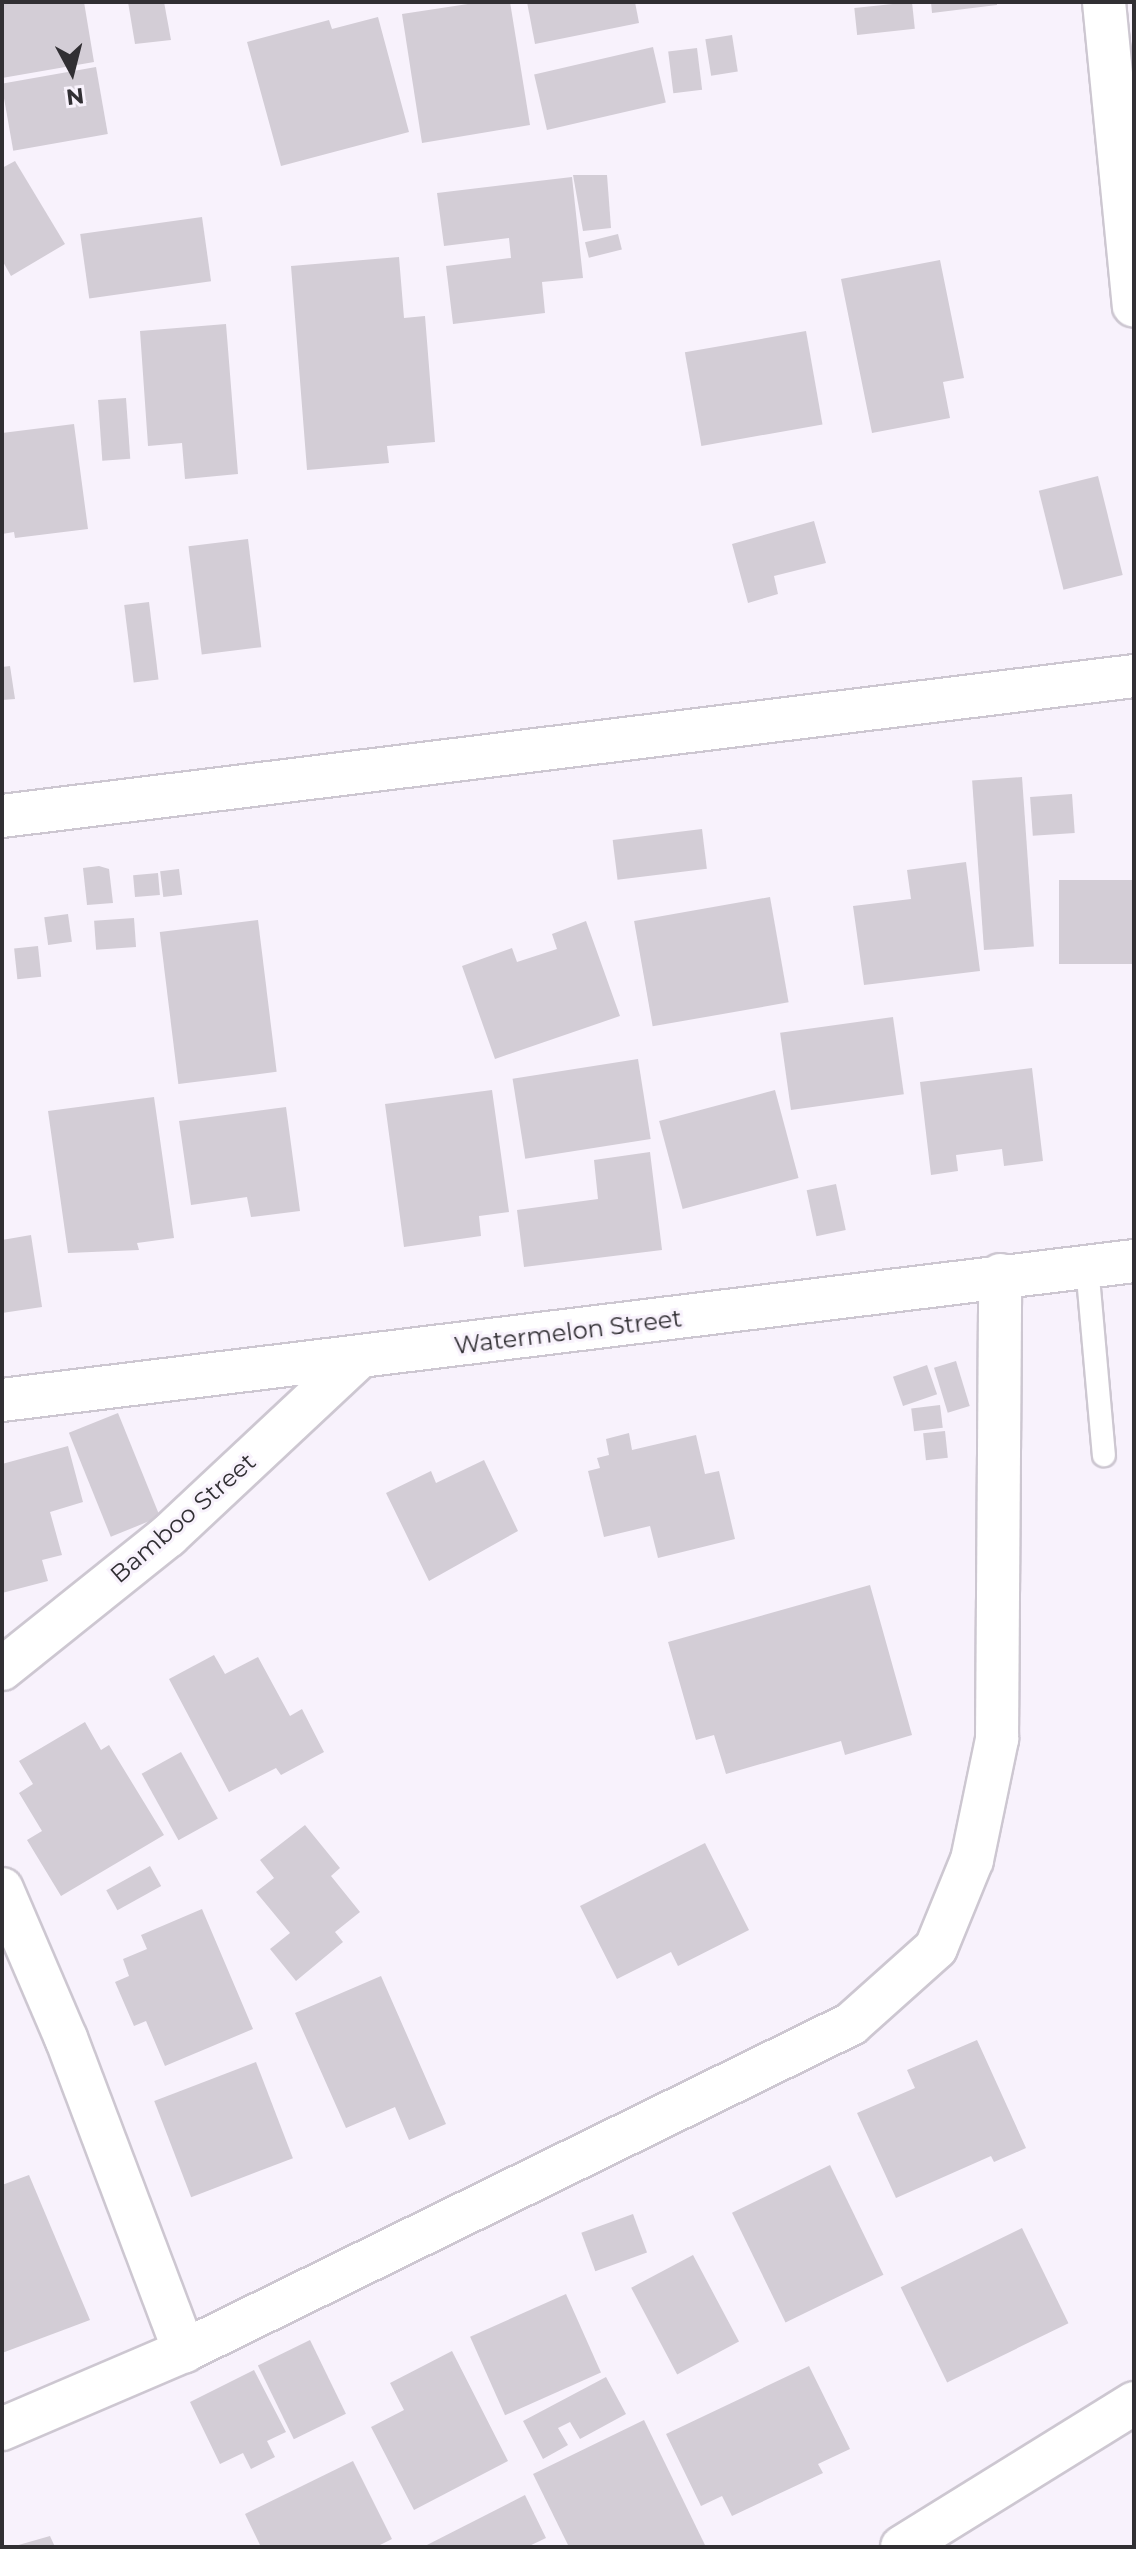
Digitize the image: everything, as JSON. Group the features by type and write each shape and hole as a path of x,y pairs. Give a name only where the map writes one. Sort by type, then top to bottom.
{"street":[{"path":"1104,2 1125,112 1134,306"},
{"path":"2,816 1134,676"},
{"name":"Watermelon Street","path":"2,1400 357,1359 1000,1275 1134,1261"},
{"path":"2,2429 184,2351 851,2024 936,1948 972,1860 997,1739 1000,1275"},
{"name":"Bamboo Street","path":"2,1669 168,1536 357,1359"},
{"path":"2,1889 66,2038 184,2351"},
{"path":"902,2547 1134,2403"}],"lane":[{"path":"1087,1266 1104,1455"}],"building":[{"path":"2,2 84,2 94,62 2,78"},
{"path":"128,2 164,2 171,40 135,44"},
{"path":"481,2 510,2 530,125 422,143 402,14"},
{"path":"527,2 635,2 639,23 535,44"},
{"path":"912,2 915,29 857,35 854,8"},
{"path":"931,2 997,2 997,5 932,13"},
{"path":"378,17 409,132 281,166 247,42 329,20 332,29"},
{"path":"732,35 738,72 711,76 705,39"},
{"path":"653,47 666,103 547,130 534,74"},
{"path":"697,48 702,90 673,93 668,52"},
{"path":"96,67 108,134 13,151 2,84"},
{"path":"15,161 65,244 11,276 2,260 2,168"},
{"path":"573,175 607,175 611,228 583,231"},
{"path":"572,177 583,278 542,282 545,313 453,324 446,266 511,258 509,238 444,246 437,193"},
{"path":"202,217 211,281 89,298 80,234"},
{"path":"618,234 622,250 589,258 585,242"},
{"path":"399,257 404,318 425,316 435,442 387,446 389,463 307,470 291,266"},
{"path":"940,260 964,378 943,382 950,418 872,433 841,279"},
{"path":"226,324 238,474 185,479 182,443 148,446 140,331"},
{"path":"806,331 822,425 701,446 685,352"},
{"path":"126,398 130,459 102,461 98,400"},
{"path":"74,424 88,529 15,538 14,532 2,534 2,433"},
{"path":"1098,476 1123,575 1063,590 1039,491"},
{"path":"814,521 826,563 774,576 778,594 748,603 732,544"},
{"path":"248,539 261,647 202,654 188,546"},
{"path":"149,602 159,679 134,682 124,605"},
{"path":"10,666 15,699 2,700 2,667"},
{"path":"1022,777 1034,947 984,950 972,780"},
{"path":"1072,794 1075,833 1033,836 1030,797"},
{"path":"702,829 707,869 618,880 613,840"},
{"path":"966,862 980,971 864,985 853,906 911,899 907,870"},
{"path":"99,866 109,869 113,903 87,905 83,868"},
{"path":"179,869 182,895 163,897 160,871"},
{"path":"158,873 160,895 135,897 133,875"},
{"path":"1059,880 1134,880 1134,964 1059,964"},
{"path":"770,897 789,1002 653,1026 634,921"},
{"path":"68,914 72,942 48,945 44,917"},
{"path":"134,918 136,947 96,950 94,921"},
{"path":"258,920 277,1072 178,1084 160,932"},
{"path":"586,921 620,1016 495,1059 462,966 512,948 517,962 557,949 552,934"},
{"path":"38,946 41,977 17,979 14,949"},
{"path":"893,1017 904,1094 791,1110 780,1033"},
{"path":"638,1059 651,1139 525,1159 513,1079"},
{"path":"1032,1068 1043,1161 1004,1166 1002,1149 956,1155 958,1171 931,1175 920,1082"},
{"path":"492,1090 509,1212 479,1216 481,1236 404,1247 385,1104"},
{"path":"775,1090 799,1178 683,1209 659,1121"},
{"path":"154,1097 174,1238 137,1243 139,1250 68,1253 48,1111"},
{"path":"286,1107 300,1211 251,1217 247,1197 191,1205 179,1121"},
{"path":"650,1152 662,1250 524,1267 517,1210 598,1199 594,1160"},
{"path":"836,1184 846,1230 816,1236 807,1190"},
{"path":"31,1235 42,1307 2,1313 2,1240"},
{"path":"956,1361 970,1406 948,1413 934,1368"},
{"path":"927,1365 937,1394 903,1406 893,1377"},
{"path":"940,1405 943,1428 914,1431 911,1409"},
{"path":"118,1413 160,1517 111,1537 69,1433"},
{"path":"945,1431 948,1458 926,1460 923,1433"},
{"path":"629,1433 632,1450 696,1435 705,1474 719,1471 735,1539 658,1558 650,1526 604,1537 588,1471 600,1468 597,1458 609,1455 606,1439"},
{"path":"68,1446 83,1502 50,1512 62,1555 42,1560 48,1581 2,1593 2,1464"},
{"path":"484,1460 518,1531 429,1581 386,1493 431,1471 436,1483"},
{"path":"870,1585 912,1735 845,1755 841,1741 726,1774 714,1735 696,1740 668,1642"},
{"path":"214,1655 225,1674 258,1657 290,1716 302,1709 324,1752 281,1775 276,1768 229,1792 169,1679"},
{"path":"85,1722 101,1750 109,1745 164,1835 61,1896 27,1840 42,1831 19,1793 33,1784 19,1761"},
{"path":"181,1752 218,1818 178,1840 142,1774"},
{"path":"305,1825 340,1868 331,1876 360,1912 335,1932 343,1942 296,1981 270,1949 290,1933 256,1892 274,1878 260,1860"},
{"path":"705,1843 749,1930 678,1966 671,1952 617,1979 580,1906"},
{"path":"150,1866 161,1886 117,1910 106,1890"},
{"path":"202,1909 253,2029 165,2066 146,2021 134,2026 115,1982 129,1976 123,1959 147,1949 141,1935"},
{"path":"381,1976 446,2124 409,2140 395,2107 346,2128 295,2013"},
{"path":"977,2040 1026,2148 994,2162 991,2156 896,2198 857,2113 915,2088 907,2070"},
{"path":"256,2062 293,2158 191,2197 154,2101"},
{"path":"830,2165 883,2275 786,2322 732,2213"},
{"path":"29,2175 90,2320 2,2353 2,2185"},
{"path":"633,2214 647,2253 595,2271 581,2233"},
{"path":"1022,2228 1068,2323 947,2382 901,2287"},
{"path":"693,2255 739,2342 677,2374 631,2288"},
{"path":"566,2294 601,2373 505,2415 470,2337"},
{"path":"310,2340 346,2414 294,2439 258,2365"},
{"path":"452,2351 508,2461 414,2510 371,2427 404,2410 390,2383"},
{"path":"809,2366 850,2449 818,2464 823,2473 732,2516 722,2496 701,2506 666,2434"},
{"path":"254,2370 286,2432 267,2441 275,2457 251,2469 243,2453 220,2464 190,2402"},
{"path":"606,2377 626,2414 580,2439 570,2422 558,2428 568,2445 543,2459 523,2421"},
{"path":"644,2420 705,2545 569,2547 533,2474"},
{"path":"353,2461 392,2539 376,2547 261,2547 245,2514"},
{"path":"525,2495 546,2538 527,2547 423,2547"},
{"path":"50,2536 55,2547 15,2547 15,2546"}]}
